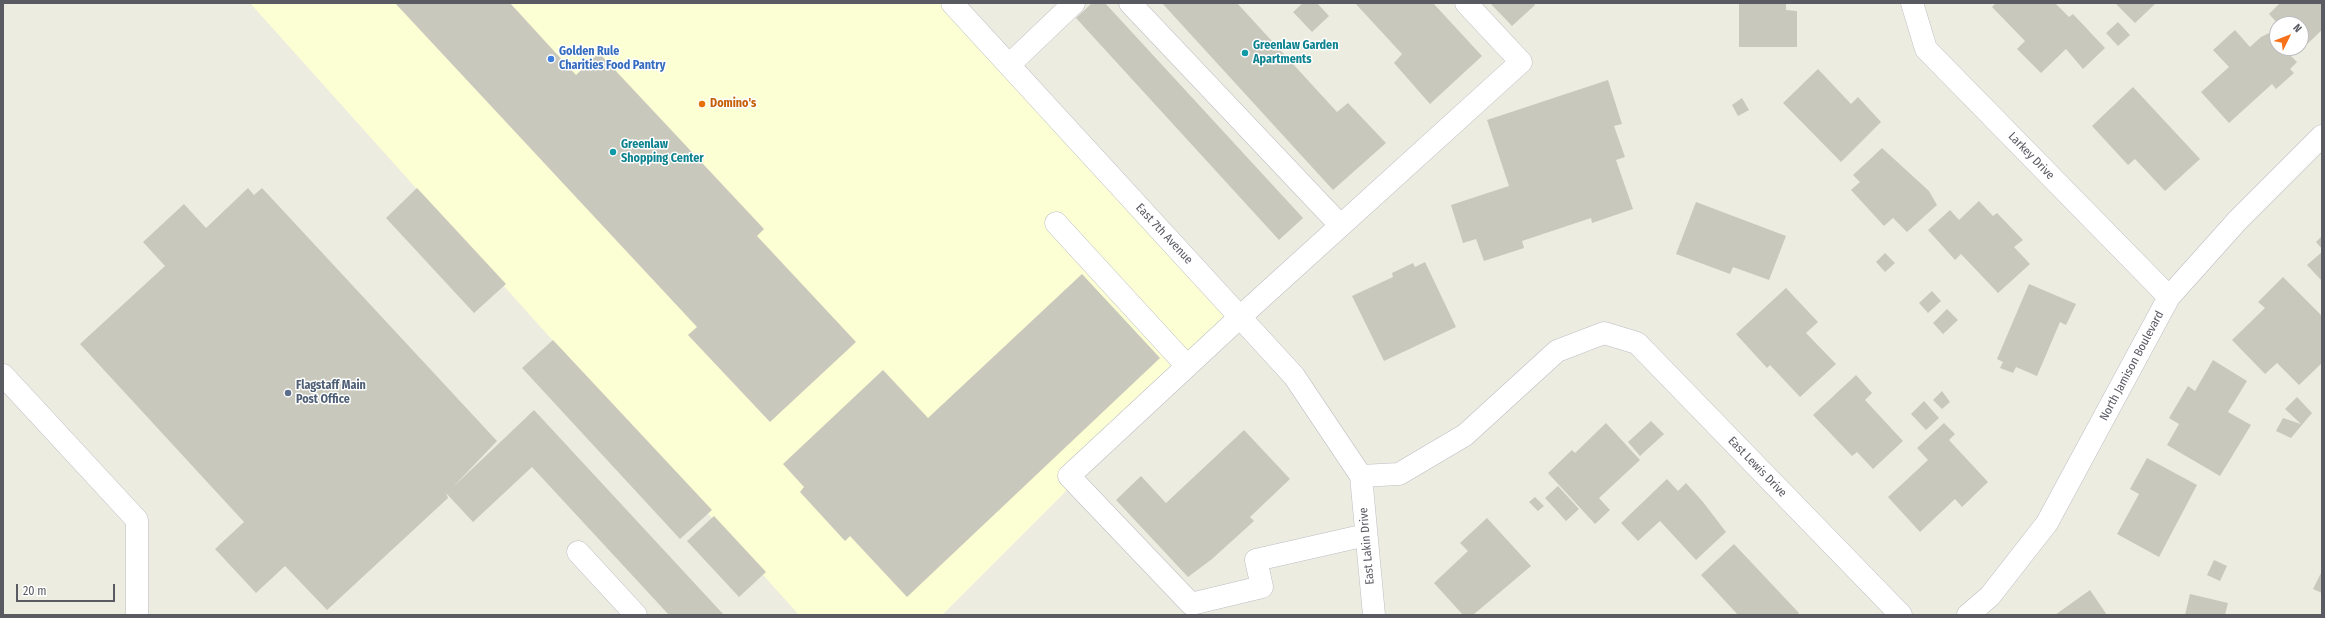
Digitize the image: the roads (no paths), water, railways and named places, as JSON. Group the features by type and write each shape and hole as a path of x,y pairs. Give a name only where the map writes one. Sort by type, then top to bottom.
{"street":[{"name":"East 7th Avenue","path":"952,3 1294,376 1361,476"},
{"path":"1009,65 1074,3"},
{"path":"1130,3 1340,225"},
{"path":"1366,535 1256,560 1262,587 1191,604 1069,476 1340,225 1521,62 1466,3"},
{"name":"Larkey Drive","path":"1912,3 1926,49 2169,297"},
{"name":"North Jamison Boulevard","path":"1968,615 1990,596 2047,522 2169,297 2236,221 2322,136"},
{"path":"1056,223 1187,366"},
{"name":"East Lewis Drive","path":"1361,476 1400,474 1465,436 1557,351 1604,333 1637,343 1901,615"},
{"path":"3,374 137,520 137,615"},
{"name":"East Lakin Drive","path":"1361,476 1374,615"},
{"path":"578,552 636,615"}],"place":[{"name":"Greenlaw Garden Apartments","path":"1245,53"},
{"name":"Golden Rule Charities Food Pantry","path":"551,59"},
{"name":"Domino's","path":"702,104"},
{"name":"Greenlaw Shopping Center","path":"613,152"},
{"name":"Flagstaff Main Post Office","path":"288,393"}]}
